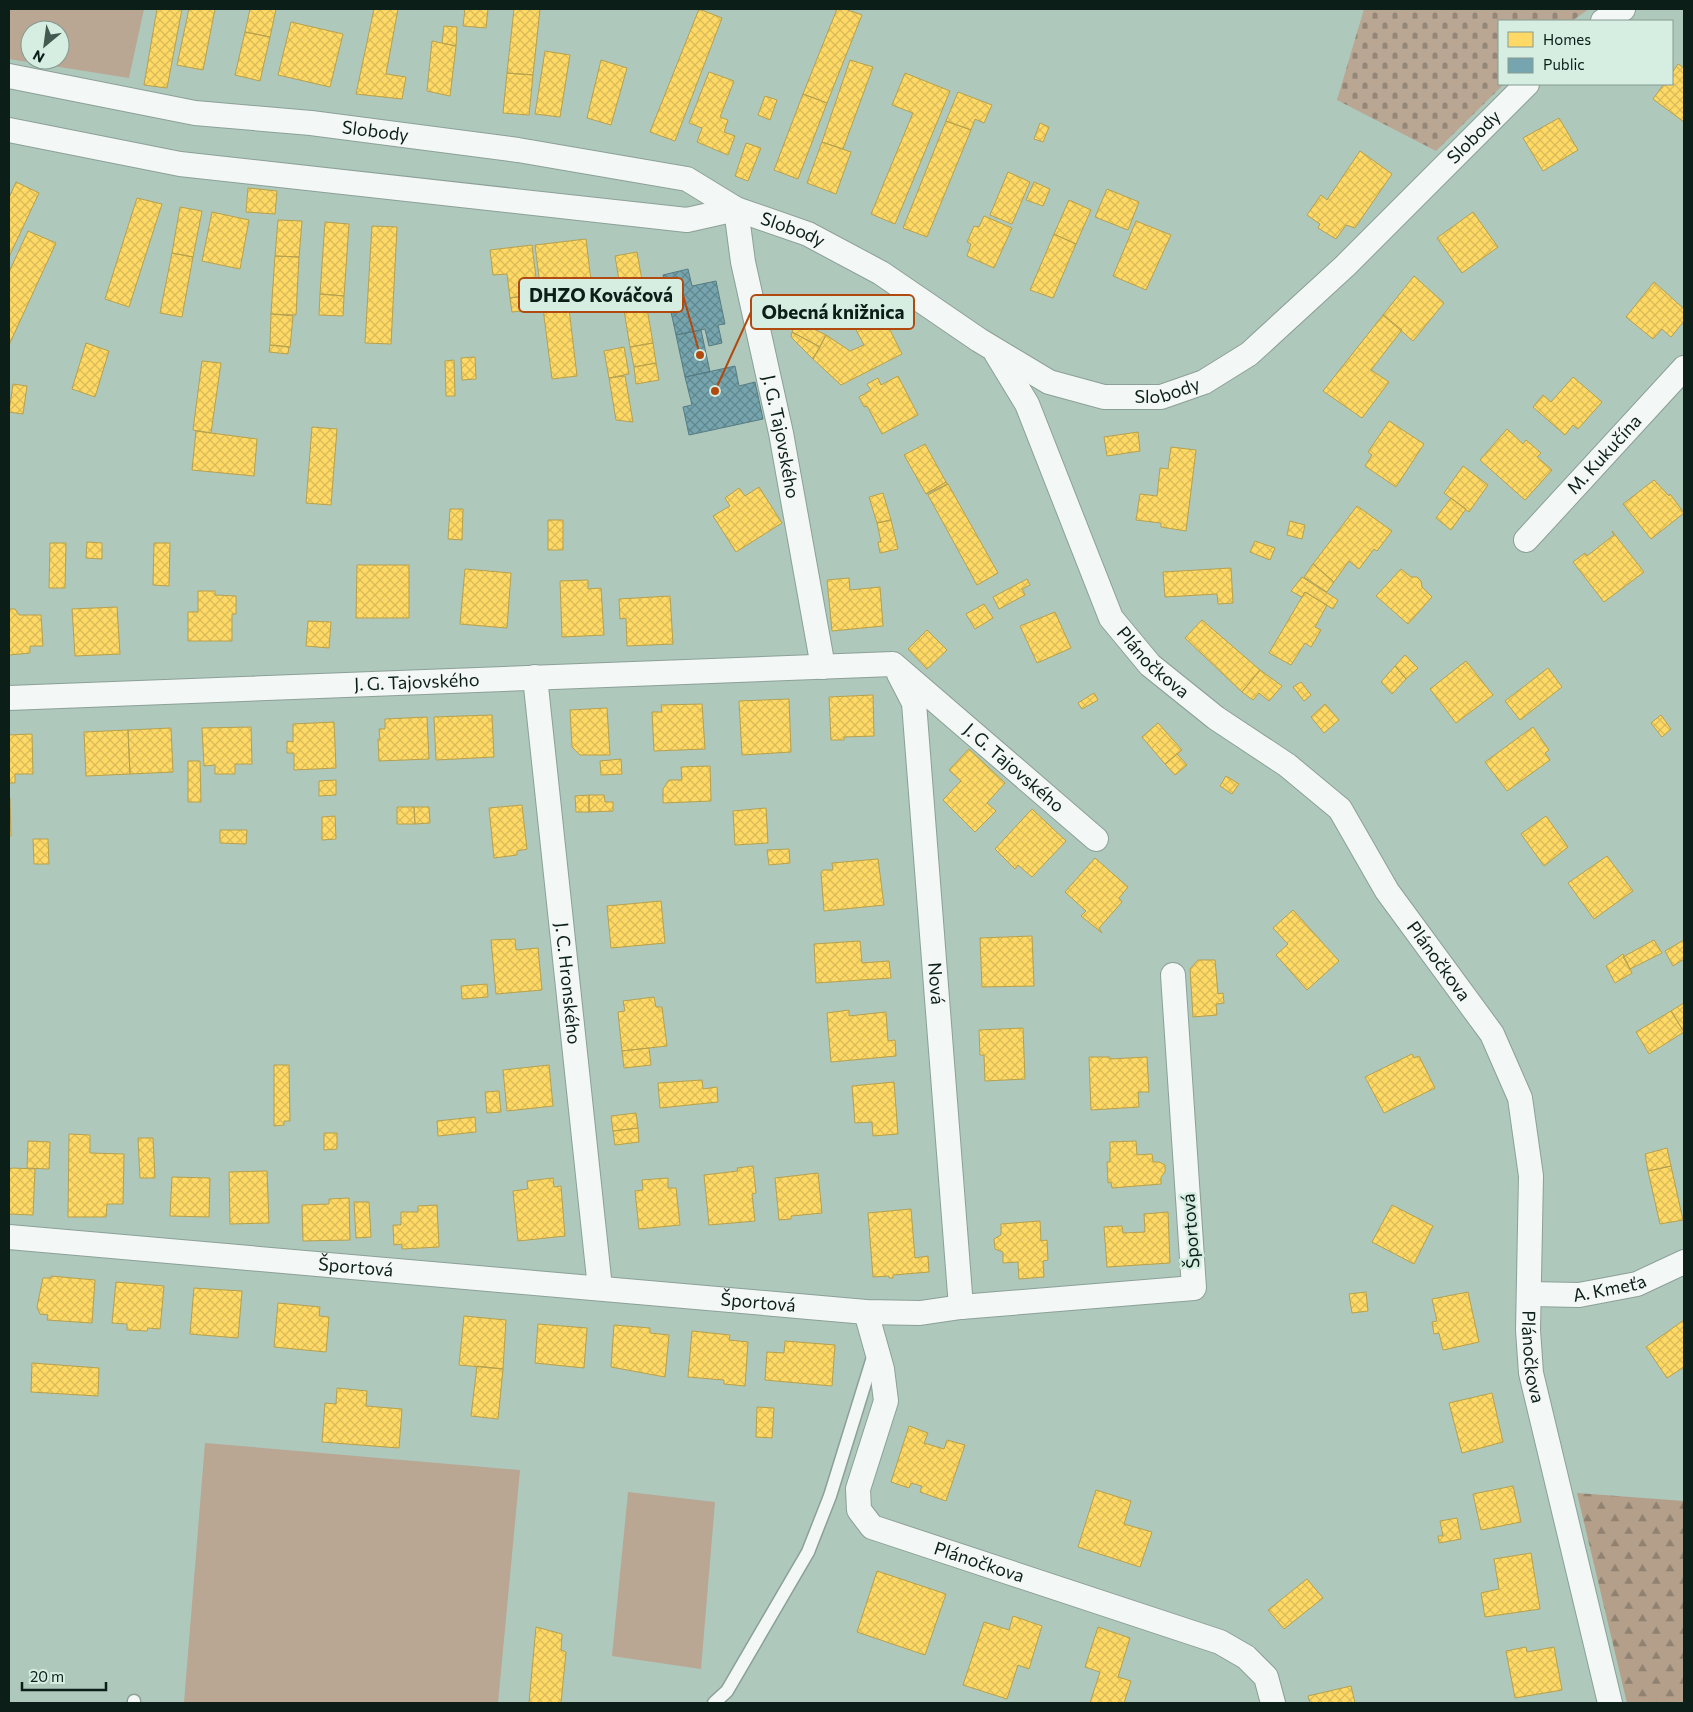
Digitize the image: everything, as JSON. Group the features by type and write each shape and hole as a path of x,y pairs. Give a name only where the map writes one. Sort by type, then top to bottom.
{"street":[{"path":"1605,20 1623,9"},
{"name":"Slobody","path":"9,76 196,113 311,122 518,150 687,179 736,209 808,234 881,273 994,350 1049,382 1104,398 1161,397 1204,382 1249,354 1345,266 1526,85"},
{"name":"Slobody","path":"9,130 180,164 687,220 736,209"},
{"name":"J. G. Tajovského","path":"736,209 743,262 781,433 823,667"},
{"name":"Plánočkova","path":"994,350 1027,404 1111,618 1150,665 1216,718 1287,764 1340,809 1387,891 1492,1034 1520,1098 1531,1176 1528,1330 1531,1373 1610,1703"},
{"name":"M. Kukučína","path":"1526,540 1684,368"},
{"name":"J. G. Tajovského","path":"9,698 893,664 1096,839"},
{"name":"Nová","path":"893,664 914,703 961,1308"},
{"name":"J. C. Hronského","path":"535,677 600,1288"},
{"name":"Športová","path":"9,1237 866,1312 920,1313 1194,1288 1173,974"},
{"name":"A. Kmeťa","path":"1530,1294 1579,1295 1637,1284 1684,1262"},
{"name":"Plánočkova","path":"866,1312 882,1368 886,1401 858,1489 859,1510 872,1527 1220,1642 1246,1656 1266,1677 1272,1703"}],"lane":[{"path":"714,1703 727,1690 808,1552 830,1496 876,1348"}],"green space":[{"path":"9,9 144,9 129,78 70,69 70,20 20,20 20,61 9,59"},
{"path":"1364,9 1589,9 1573,20 1498,20 1498,85 1503,85 1436,151 1337,100"},
{"path":"205,1443 520,1470 498,1703 184,1703"},
{"path":"628,1492 715,1502 701,1669 612,1656"},
{"path":"1577,1493 1684,1501 1684,1703 1627,1703"}],"building: Homes":[{"path":"157,9 182,9 167,88 144,85"},
{"path":"189,9 215,9 203,70 177,65"},
{"path":"250,9 276,9 270,37 245,32"},
{"path":"374,9 398,9 386,74 406,77 402,99 356,94"},
{"path":"465,9 488,9 486,28 463,26"},
{"path":"514,9 540,9 533,75 507,73"},
{"path":"699,9 722,18 675,141 650,132"},
{"path":"837,9 845,9 862,15 827,103 803,94"},
{"path":"291,22 343,34 330,87 278,75"},
{"path":"444,26 457,27 456,46 442,43"},
{"path":"245,32 270,37 260,81 235,75"},
{"path":"432,41 456,46 450,96 427,91"},
{"path":"545,51 570,55 560,117 535,114"},
{"path":"601,60 627,68 611,125 587,118"},
{"path":"850,60 873,67 843,149 822,142"},
{"path":"1678,64 1684,68 1684,122 1653,99 1663,85 1673,85 1673,72"},
{"path":"709,72 734,81 720,117 728,120 724,132 735,136 728,155 697,142 702,128 689,123"},
{"path":"507,73 533,75 529,115 503,113"},
{"path":"905,73 950,91 895,224 871,214 913,113 892,105"},
{"path":"958,92 992,105 984,123 975,119 971,130 946,121"},
{"path":"803,94 827,103 798,179 774,170"},
{"path":"765,96 777,100 770,120 758,115"},
{"path":"1559,118 1578,150 1543,171 1523,138"},
{"path":"946,121 971,130 927,237 903,228"},
{"path":"1040,123 1049,127 1043,142 1034,139"},
{"path":"822,142 851,152 836,194 807,183"},
{"path":"746,143 761,148 748,181 735,176"},
{"path":"1360,151 1392,174 1355,228 1346,225 1336,239 1318,228 1320,224 1307,215 1321,195 1327,200"},
{"path":"1008,172 1030,182 1012,224 990,215"},
{"path":"16,182 39,193 9,257 9,198"},
{"path":"1034,182 1050,189 1043,206 1026,200"},
{"path":"248,188 277,191 275,214 246,212"},
{"path":"1107,189 1139,202 1128,230 1095,217"},
{"path":"137,198 162,204 129,307 105,299"},
{"path":"1069,200 1091,210 1076,244 1054,234"},
{"path":"180,207 202,211 193,257 172,253"},
{"path":"212,212 249,220 240,269 202,261"},
{"path":"1473,212 1498,247 1462,273 1437,238"},
{"path":"984,216 1012,228 994,268 967,256 971,244 967,242 974,226 979,227"},
{"path":"278,220 302,221 299,257 275,256"},
{"path":"1136,221 1171,235 1146,290 1113,276"},
{"path":"325,222 349,224 344,296 320,294"},
{"path":"372,226 397,227 391,344 365,343"},
{"path":"28,231 56,243 9,345 9,272"},
{"path":"1054,234 1076,244 1053,298 1030,290"},
{"path":"586,239 591,281 566,284 577,376 552,379 535,245"},
{"path":"532,245 538,294 510,298 507,274 493,275 490,250"},
{"path":"637,252 653,343 630,347 615,256"},
{"path":"172,253 193,257 182,317 160,313"},
{"path":"275,256 299,257 296,315 271,314"},
{"path":"1414,276 1444,303 1413,341 1383,315"},
{"path":"1654,282 1684,309 1684,321 1671,337 1662,329 1653,339 1626,317"},
{"path":"320,294 344,296 343,316 319,315"},
{"path":"538,294 540,309 512,312 510,298"},
{"path":"881,312 902,354 841,385 813,359 826,335 850,351 864,345 854,326"},
{"path":"271,314 293,316 290,347 270,345"},
{"path":"1383,315 1402,330 1371,370 1389,382 1362,418 1323,391"},
{"path":"797,321 826,335 820,347 792,332"},
{"path":"792,332 820,347 813,359 791,337"},
{"path":"86,343 109,351 95,397 72,389"},
{"path":"653,343 656,363 634,367 630,347"},
{"path":"270,345 289,347 288,354 269,352"},
{"path":"624,347 629,374 609,378 604,351"},
{"path":"475,357 476,379 462,380 461,358"},
{"path":"454,360 455,396 446,396 445,361"},
{"path":"202,361 221,363 211,433 193,430"},
{"path":"656,363 659,380 636,384 634,367"},
{"path":"625,376 633,422 616,420 609,378"},
{"path":"898,376 918,415 882,434 867,406 864,407 859,397 871,390 867,384 878,378 881,385"},
{"path":"1573,377 1602,402 1578,429 1573,425 1565,435 1533,407 1543,395 1551,402"},
{"path":"13,384 27,386 23,414 9,412"},
{"path":"1389,421 1424,444 1396,487 1365,466 1372,455 1368,452"},
{"path":"312,427 337,429 331,505 306,503"},
{"path":"1507,429 1523,444 1526,440 1541,453 1537,457 1552,470 1525,500 1480,460"},
{"path":"196,431 257,439 254,476 192,470"},
{"path":"1138,432 1140,451 1107,456 1104,437"},
{"path":"925,444 946,482 926,494 904,455"},
{"path":"1171,447 1196,450 1186,531 1161,527 1161,523 1136,520 1140,494 1157,496 1160,468 1168,469"},
{"path":"1463,466 1488,485 1469,512 1444,493"},
{"path":"1654,480 1669,496 1670,494 1684,513 1651,539 1623,504"},
{"path":"946,482 948,484 926,494"},
{"path":"948,484 998,573 977,585 928,495"},
{"path":"759,487 782,523 736,552 713,516 730,506 725,498 739,488 745,496"},
{"path":"883,493 891,520 877,523 869,497"},
{"path":"1451,498 1466,509 1451,530 1436,518"},
{"path":"1357,506 1392,531 1377,551 1374,549 1359,569 1349,561 1334,582 1313,564"},
{"path":"450,509 463,509 462,540 448,539"},
{"path":"548,520 563,520 563,550 548,550"},
{"path":"891,520 898,549 880,553 878,542 881,542 877,523"},
{"path":"1290,521 1305,525 1302,539 1287,535"},
{"path":"1612,531 1644,572 1604,602 1573,562 1585,553 1587,556 1614,535"},
{"path":"1255,541 1275,548 1270,560 1250,552"},
{"path":"87,542 102,543 102,559 86,558"},
{"path":"50,543 66,543 65,588 49,588"},
{"path":"154,543 170,543 169,586 153,585"},
{"path":"1313,564 1334,582 1327,592 1304,577"},
{"path":"357,565 409,565 409,618 356,618"},
{"path":"1231,568 1233,603 1218,604 1217,594 1165,597 1163,572"},
{"path":"465,569 511,573 507,628 460,624"},
{"path":"1401,569 1411,577 1417,577 1421,581 1422,587 1432,597 1408,624 1376,596"},
{"path":"1302,577 1338,600 1333,609 1305,592 1302,597 1291,591"},
{"path":"849,578 850,590 880,587 883,626 832,631 827,580"},
{"path":"1027,579 1030,585 1022,589 1025,595 999,609 993,597"},
{"path":"588,580 588,589 601,588 604,635 562,637 560,581"},
{"path":"198,591 215,591 215,595 236,596 236,614 232,614 232,641 188,641 188,612 198,612"},
{"path":"1305,592 1327,605 1315,627 1321,630 1311,647 1305,643 1291,665 1269,653"},
{"path":"670,596 673,644 627,646 626,618 620,619 619,599"},
{"path":"984,604 993,618 975,629 966,614"},
{"path":"117,607 120,654 75,656 72,609"},
{"path":"9,609 15,609 19,615 41,615 43,646 30,646 30,653 9,655"},
{"path":"1055,612 1071,648 1037,663 1020,626"},
{"path":"1202,620 1260,670 1242,692 1185,638"},
{"path":"308,621 331,622 329,648 306,646"},
{"path":"927,630 947,650 927,669 908,649"},
{"path":"1405,655 1418,668 1406,679 1395,666"},
{"path":"1466,661 1493,695 1456,723 1430,689"},
{"path":"1395,666 1406,679 1392,694 1381,682"},
{"path":"1548,668 1562,687 1520,720 1505,701"},
{"path":"1260,670 1282,686 1269,701 1259,693 1253,700 1242,692"},
{"path":"1301,682 1311,695 1304,701 1293,687"},
{"path":"1094,693 1098,700 1082,709 1078,703"},
{"path":"873,695 874,736 844,737 844,740 831,740 829,697"},
{"path":"789,699 791,752 742,755 739,701"},
{"path":"702,704 705,749 654,751 652,712 662,712 661,705"},
{"path":"1325,704 1339,720 1324,733 1311,717"},
{"path":"607,708 610,755 580,755 572,747 570,710"},
{"path":"492,715 494,757 436,760 434,717"},
{"path":"1661,715 1671,729 1662,737 1651,723"},
{"path":"427,717 429,759 379,761 379,729 385,729 385,719"},
{"path":"334,722 336,768 294,770 294,753 287,753 287,741 293,742 293,724"},
{"path":"1158,723 1182,750 1165,764 1142,737"},
{"path":"251,727 252,764 235,764 235,774 215,774 215,765 204,766 202,728"},
{"path":"1533,727 1549,750 1545,753 1550,760 1507,791 1485,762"},
{"path":"171,728 173,772 130,774 128,730"},
{"path":"128,730 130,774 86,776 84,732"},
{"path":"32,734 33,774 15,774 15,783 9,783 9,735"},
{"path":"969,749 1005,783 987,803 996,811 975,832 943,800 961,781 949,770"},
{"path":"1177,754 1187,765 1175,775 1165,764"},
{"path":"621,759 622,774 601,775 600,761"},
{"path":"188,761 200,761 201,802 188,802"},
{"path":"710,766 711,801 663,803 663,789 669,780 682,780 681,767"},
{"path":"1226,776 1239,784 1232,794 1220,786"},
{"path":"336,780 336,795 319,796 319,781"},
{"path":"589,795 589,812 576,812 575,796"},
{"path":"589,795 604,795 605,802 613,802 613,811 589,812"},
{"path":"10,798 11,836 9,836"},
{"path":"522,805 527,849 517,851 517,855 494,858 489,808"},
{"path":"397,807 414,807 415,824 397,824"},
{"path":"414,807 429,807 430,823 415,824"},
{"path":"766,808 768,843 735,845 733,811"},
{"path":"1032,809 1066,841 1032,877 1018,865 1015,869 995,849"},
{"path":"335,816 336,839 322,840 322,817"},
{"path":"1546,816 1568,847 1544,866 1521,834"},
{"path":"220,830 247,830 246,844 220,843"},
{"path":"33,839 48,839 49,864 34,864"},
{"path":"789,849 790,863 769,865 767,850"},
{"path":"1607,856 1633,891 1594,919 1568,883"},
{"path":"1095,858 1128,887 1119,898 1122,902 1099,928 1102,933 1081,916 1086,911 1065,892"},
{"path":"878,859 884,905 824,911 821,873 823,870 833,870 832,863"},
{"path":"661,901 665,943 611,948 607,906"},
{"path":"1293,910 1339,961 1307,990 1276,955 1288,944 1273,928"},
{"path":"1032,936 1034,986 982,987 980,938"},
{"path":"515,939 516,950 538,948 542,990 496,994 491,940"},
{"path":"1654,940 1662,953 1630,969 1623,957"},
{"path":"1684,940 1684,959 1673,966 1665,951"},
{"path":"860,941 862,963 889,961 891,978 816,983 814,944"},
{"path":"1623,954 1632,973 1615,983 1606,966"},
{"path":"1198,960 1215,960 1218,994 1223,993 1224,1003 1216,1004 1217,1015 1193,1017 1190,969"},
{"path":"487,984 488,997 462,999 461,986"},
{"path":"654,997 656,1007 662,1007 667,1046 622,1051 618,1012 625,1011 623,1001"},
{"path":"1684,1003 1684,1032 1671,1011"},
{"path":"849,1010 849,1016 886,1012 888,1041 895,1040 896,1056 831,1062 827,1013"},
{"path":"1671,1011 1684,1032 1649,1054 1636,1032"},
{"path":"1023,1028 1025,1079 985,1081 984,1055 980,1055 979,1030"},
{"path":"649,1048 651,1065 624,1068 622,1051"},
{"path":"1412,1054 1414,1058 1419,1056 1435,1088 1384,1113 1365,1077"},
{"path":"1089,1057 1110,1057 1110,1059 1147,1057 1149,1092 1138,1092 1139,1107 1091,1110"},
{"path":"274,1065 289,1065 290,1121 284,1121 284,1125 274,1126"},
{"path":"549,1065 553,1106 507,1111 503,1070"},
{"path":"702,1080 703,1089 717,1087 718,1102 660,1108 658,1083"},
{"path":"894,1082 898,1134 873,1136 872,1122 855,1123 852,1086"},
{"path":"499,1091 501,1112 487,1113 485,1092"},
{"path":"636,1113 638,1128 613,1131 611,1116"},
{"path":"475,1117 476,1132 438,1136 437,1121"},
{"path":"638,1128 639,1142 615,1145 613,1131"},
{"path":"324,1133 337,1133 337,1149 324,1150"},
{"path":"69,1134 90,1135 90,1153 124,1154 123,1204 107,1204 106,1217 68,1217"},
{"path":"138,1138 153,1138 155,1178 140,1178"},
{"path":"28,1141 50,1142 49,1169 27,1168"},
{"path":"1136,1141 1137,1155 1152,1154 1153,1162 1165,1165 1161,1184 1112,1188 1111,1182 1108,1183 1107,1162 1110,1162 1110,1142"},
{"path":"1667,1148 1671,1166 1648,1171 1645,1154"},
{"path":"753,1166 756,1193 752,1194 755,1221 709,1225 704,1175 738,1171 737,1168"},
{"path":"1671,1166 1683,1220 1660,1224 1648,1171"},
{"path":"9,1169 35,1169 33,1215 9,1214"},
{"path":"267,1171 269,1223 230,1224 229,1172"},
{"path":"818,1173 822,1213 791,1216 791,1219 779,1220 775,1178"},
{"path":"172,1177 210,1178 209,1217 170,1216"},
{"path":"553,1178 554,1187 561,1186 565,1236 518,1241 513,1191 528,1189 527,1181"},
{"path":"668,1178 668,1188 676,1188 680,1225 639,1229 635,1191 643,1190 642,1180"},
{"path":"349,1198 350,1240 303,1241 302,1205 329,1204 329,1199"},
{"path":"354,1202 369,1202 371,1237 356,1238"},
{"path":"437,1205 439,1247 402,1249 402,1244 394,1245 393,1225 401,1225 401,1212 418,1212 418,1206"},
{"path":"1392,1205 1433,1226 1414,1264 1372,1242"},
{"path":"911,1209 915,1258 928,1256 929,1272 893,1275 893,1278 889,1278 889,1276 873,1277 868,1213"},
{"path":"1168,1212 1170,1263 1107,1267 1104,1227 1122,1226 1123,1233 1145,1232 1144,1214"},
{"path":"1040,1221 1041,1241 1047,1240 1048,1260 1043,1261 1044,1277 1019,1279 1018,1262 1003,1263 1003,1252 995,1249 994,1239 1001,1235 1001,1224"},
{"path":"51,1276 95,1280 92,1323 47,1320 48,1315 40,1314 37,1307 43,1278 51,1278"},
{"path":"116,1282 164,1286 160,1329 148,1328 147,1331 127,1330 127,1324 112,1323"},
{"path":"194,1288 242,1291 238,1338 190,1334"},
{"path":"1366,1292 1368,1311 1352,1313 1349,1294"},
{"path":"1468,1292 1479,1342 1443,1350 1439,1333 1434,1334 1432,1322 1437,1321 1432,1299"},
{"path":"278,1303 320,1307 319,1316 329,1317 326,1352 274,1347"},
{"path":"464,1316 506,1320 503,1369 459,1365"},
{"path":"1684,1320 1684,1367 1667,1378 1646,1347"},
{"path":"538,1324 587,1328 584,1368 535,1363"},
{"path":"614,1325 650,1328 650,1333 669,1335 665,1377 611,1367"},
{"path":"692,1331 730,1335 729,1340 748,1342 745,1386 724,1384 724,1380 688,1377"},
{"path":"785,1341 835,1345 832,1386 765,1380 767,1352 784,1353"},
{"path":"32,1363 99,1368 98,1396 31,1392"},
{"path":"477,1366 503,1369 498,1419 471,1416"},
{"path":"337,1388 367,1391 366,1406 402,1409 399,1448 322,1442 325,1403 336,1404"},
{"path":"1492,1393 1503,1442 1462,1453 1449,1403"},
{"path":"757,1407 774,1408 772,1438 756,1437"},
{"path":"909,1426 928,1433 924,1443 944,1449 947,1440 965,1445 946,1501 920,1492 922,1486 911,1483 909,1488 891,1482"},
{"path":"1513,1486 1521,1522 1481,1530 1473,1494"},
{"path":"1096,1490 1131,1501 1124,1524 1152,1532 1140,1567 1078,1547"},
{"path":"1457,1518 1461,1539 1439,1543 1438,1536 1443,1536 1440,1521"},
{"path":"1531,1553 1540,1609 1485,1617 1481,1593 1499,1589 1494,1559"},
{"path":"877,1571 946,1594 925,1655 857,1632"},
{"path":"1307,1579 1323,1598 1284,1629 1268,1610"},
{"path":"1013,1616 1042,1626 1029,1669 1018,1665 1007,1699 963,1685 984,1622 1009,1630"},
{"path":"536,1627 562,1634 561,1650 566,1652 561,1703 529,1703"},
{"path":"1098,1627 1130,1638 1118,1677 1131,1681 1124,1703 1090,1703 1100,1672 1085,1667"},
{"path":"1526,1647 1527,1652 1554,1647 1562,1690 1515,1698 1506,1651"},
{"path":"1351,1686 1355,1703 1310,1703 1308,1696"}],"building: Public":[{"path":"688,269 692,286 716,281 725,324 718,325 722,343 709,346 705,329 676,335 663,275"},
{"path":"701,330 710,372 685,377 676,335"},
{"path":"735,366 739,386 755,382 763,419 689,435 683,407 692,405 685,377"}],"place":[{"name":"DHZO Kováčová","path":"700,355"},
{"name":"Obecná knižnica","path":"715,391"}]}
